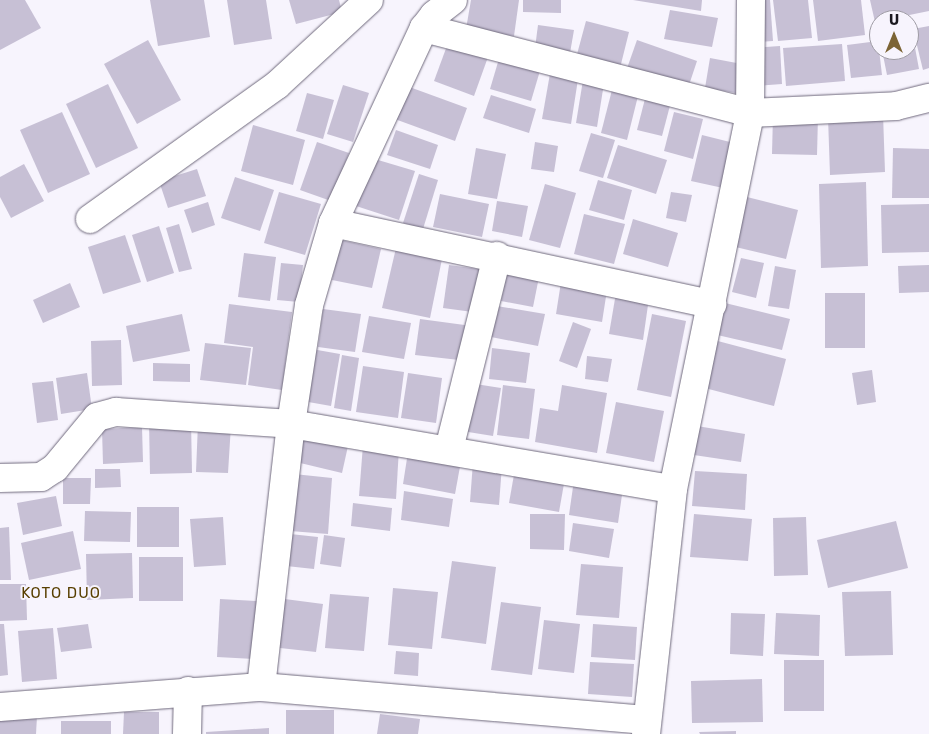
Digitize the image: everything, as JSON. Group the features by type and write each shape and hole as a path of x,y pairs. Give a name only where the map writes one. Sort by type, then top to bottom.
{"street":[{"path":"90,219 277,85 369,0"},
{"path":"0,707 188,691 261,688 646,727 673,489 750,113 751,0"},
{"path":"261,688 291,424 309,305 333,223 433,10 750,113 896,106 929,98"},
{"path":"333,223 497,256 712,304"},
{"path":"450,449 497,256"},
{"path":"0,478 41,477 56,468 97,417 116,412 291,424 450,449 673,489"},
{"path":"187,734 188,691"}],"building":[{"path":"0,0 25,0 41,28 0,50"},
{"path":"150,0 204,0 210,37 158,46"},
{"path":"227,0 266,0 272,39 234,45"},
{"path":"289,0 339,0 342,12 296,24"},
{"path":"471,0 519,0 514,36 466,29"},
{"path":"523,0 561,0 561,13 523,12"},
{"path":"633,0 702,0 701,11"},
{"path":"755,0 770,0 773,41 758,42"},
{"path":"773,0 808,0 812,38 778,41"},
{"path":"813,0 861,0 865,35 818,41"},
{"path":"870,0 929,0 929,11 919,13 919,10 872,10"},
{"path":"670,10 718,18 712,47 664,39"},
{"path":"586,21 629,32 620,68 576,58"},
{"path":"538,25 574,30 570,53 535,48"},
{"path":"929,26 929,68 923,70 919,54 919,28"},
{"path":"148,40 181,100 137,124 104,64"},
{"path":"637,40 697,61 686,94 625,74"},
{"path":"869,42 869,60 880,60 882,75 851,78 847,45"},
{"path":"448,43 488,57 474,96 434,81"},
{"path":"842,44 845,81 786,86 783,48"},
{"path":"780,46 782,84 756,86 753,48"},
{"path":"501,52 542,64 531,101 490,89"},
{"path":"710,58 742,64 736,93 705,88"},
{"path":"884,60 917,60 919,69 887,75"},
{"path":"551,68 579,73 571,124 542,119"},
{"path":"584,74 605,77 597,127 576,123"},
{"path":"614,82 640,88 627,140 601,133"},
{"path":"108,84 138,148 96,168 66,104"},
{"path":"343,85 369,93 353,142 327,134"},
{"path":"404,85 467,108 455,141 392,118"},
{"path":"647,91 672,98 662,136 637,130"},
{"path":"307,93 334,100 323,139 296,131"},
{"path":"491,95 536,109 529,133 483,118"},
{"path":"62,112 90,174 48,193 20,130"},
{"path":"674,112 703,119 693,159 664,151"},
{"path":"883,114 885,172 830,175 828,117"},
{"path":"773,115 818,116 817,155 772,154"},
{"path":"253,125 305,140 293,185 241,171"},
{"path":"396,130 438,145 430,169 387,155"},
{"path":"591,133 615,140 603,178 579,171"},
{"path":"702,135 734,143 723,188 691,181"},
{"path":"317,142 349,153 331,201 300,190"},
{"path":"535,142 558,146 554,172 531,169"},
{"path":"618,145 667,160 656,194 607,178"},
{"path":"476,148 506,154 497,199 468,194"},
{"path":"893,148 929,149 929,198 892,198"},
{"path":"368,157 415,171 399,220 353,205"},
{"path":"24,164 44,201 11,218 0,197 0,177"},
{"path":"197,169 206,196 168,208 159,181"},
{"path":"419,174 438,180 423,229 403,223"},
{"path":"235,177 274,190 260,231 221,218"},
{"path":"598,180 632,190 624,220 589,210"},
{"path":"866,182 868,266 821,268 819,184"},
{"path":"545,184 576,193 560,248 529,240"},
{"path":"279,192 321,204 305,255 264,243"},
{"path":"671,192 692,195 686,222 666,218"},
{"path":"440,194 489,204 482,237 433,227"},
{"path":"739,195 798,210 786,259 727,245"},
{"path":"497,201 528,206 522,237 492,231"},
{"path":"208,202 215,225 192,233 184,210"},
{"path":"929,204 929,252 882,253 881,205"},
{"path":"584,214 625,224 614,264 574,254"},
{"path":"633,219 678,233 668,267 623,254"},
{"path":"179,224 192,269 179,272 166,228"},
{"path":"159,226 174,273 147,282 132,235"},
{"path":"125,235 141,282 103,294 88,247"},
{"path":"341,240 381,249 372,288 332,280"},
{"path":"396,248 442,259 430,318 382,308"},
{"path":"244,253 276,257 270,301 238,297"},
{"path":"741,258 764,263 756,298 732,292"},
{"path":"281,263 303,265 299,302 277,300"},
{"path":"449,265 486,270 480,313 443,308"},
{"path":"929,265 929,292 899,293 898,266"},
{"path":"775,266 796,270 789,309 768,306"},
{"path":"507,271 539,277 533,307 501,301"},
{"path":"561,282 607,290 602,322 556,314"},
{"path":"70,283 80,307 43,323 33,300"},
{"path":"616,293 649,298 643,340 609,334"},
{"path":"825,293 865,293 865,348 825,348"},
{"path":"721,302 790,319 782,350 713,334"},
{"path":"229,304 292,312 282,390 248,385 253,347 224,343"},
{"path":"497,306 545,314 538,346 491,337"},
{"path":"323,309 361,314 355,352 318,347"},
{"path":"182,314 190,351 133,362 126,326"},
{"path":"652,314 686,321 671,397 637,390"},
{"path":"369,316 411,323 404,359 362,352"},
{"path":"420,319 472,326 468,361 415,355"},
{"path":"573,322 591,329 577,368 559,361"},
{"path":"121,340 122,385 92,386 91,341"},
{"path":"714,340 786,359 774,406 701,387"},
{"path":"205,343 251,348 246,385 200,380"},
{"path":"306,348 340,354 331,406 297,400"},
{"path":"492,348 530,353 526,383 489,379"},
{"path":"342,355 359,358 351,411 334,408"},
{"path":"587,356 612,359 608,382 585,379"},
{"path":"153,363 190,364 190,382 153,381"},
{"path":"363,366 404,372 398,418 356,412"},
{"path":"872,370 876,402 857,405 852,373"},
{"path":"87,373 92,409 61,414 56,378"},
{"path":"408,373 442,378 436,423 401,418"},
{"path":"53,381 58,420 37,423 32,383"},
{"path":"469,383 501,388 493,436 462,431"},
{"path":"503,385 535,389 529,439 497,435"},
{"path":"562,385 607,393 597,453 535,442 540,408 558,411"},
{"path":"616,402 664,411 654,462 606,453"},
{"path":"149,421 191,421 192,473 150,474"},
{"path":"198,423 231,425 228,473 196,472"},
{"path":"691,425 745,434 741,462 687,454"},
{"path":"142,427 143,462 103,464 102,429"},
{"path":"303,428 350,437 342,473 296,462"},
{"path":"363,445 399,448 396,499 359,496"},
{"path":"408,452 461,461 455,494 403,484"},
{"path":"473,462 502,465 499,505 470,502"},
{"path":"95,469 120,469 121,487 95,488"},
{"path":"515,469 565,478 559,512 509,503"},
{"path":"695,471 747,474 745,510 692,506"},
{"path":"294,474 332,478 328,534 290,531"},
{"path":"63,478 91,478 90,504 63,504"},
{"path":"574,480 623,488 618,523 569,515"},
{"path":"404,491 453,499 449,527 401,520"},
{"path":"56,496 62,526 23,535 17,503"},
{"path":"353,503 392,508 390,531 351,526"},
{"path":"137,507 179,507 179,547 137,547"},
{"path":"85,511 131,512 130,542 84,541"},
{"path":"530,514 565,514 564,550 530,549"},
{"path":"694,514 752,519 748,561 690,557"},
{"path":"223,517 226,565 194,567 190,519"},
{"path":"806,517 808,575 774,576 773,518"},
{"path":"896,521 908,568 828,588 817,540"},
{"path":"573,523 614,529 609,558 569,551"},
{"path":"9,527 11,580 0,580 0,528"},
{"path":"73,531 81,569 29,580 21,543"},
{"path":"281,533 318,537 314,569 277,565"},
{"path":"324,535 345,538 341,567 320,564"},
{"path":"132,553 133,598 87,600 86,554"},
{"path":"139,557 183,557 183,601 139,601"},
{"path":"452,561 496,567 486,644 441,638"},
{"path":"581,564 623,567 619,618 576,615"},
{"path":"0,584 26,584 27,620 0,621"},
{"path":"393,588 438,592 432,649 388,645"},
{"path":"891,591 893,655 845,656 842,592"},
{"path":"330,594 369,597 364,651 325,648"},
{"path":"277,598 323,604 316,652 271,647"},
{"path":"220,599 257,601 254,659 217,657"},
{"path":"501,602 541,607 532,675 491,670"},
{"path":"731,613 765,614 763,656 730,654"},
{"path":"776,613 820,615 819,656 774,654"},
{"path":"544,620 580,624 574,673 538,669"},
{"path":"0,624 4,624 8,675 0,676"},
{"path":"88,624 92,648 61,652 57,628"},
{"path":"593,624 637,627 635,660 591,657"},
{"path":"53,628 57,679 22,682 18,631"},
{"path":"396,651 419,653 418,676 394,674"},
{"path":"784,660 824,660 824,711 784,711"},
{"path":"590,662 634,664 632,697 588,694"},
{"path":"762,679 763,722 692,723 691,681"},
{"path":"286,710 334,710 334,734 286,734"},
{"path":"124,712 159,712 159,734 123,734"},
{"path":"380,714 420,719 418,734 377,734"},
{"path":"0,716 37,716 36,734 0,734"},
{"path":"61,721 111,721 111,734 61,734"},
{"path":"269,728 269,734 206,734 206,732"},
{"path":"736,731 736,734 700,734 699,732"}],"district":[{"name":"KOTO DUO","path":"61,594"}]}
